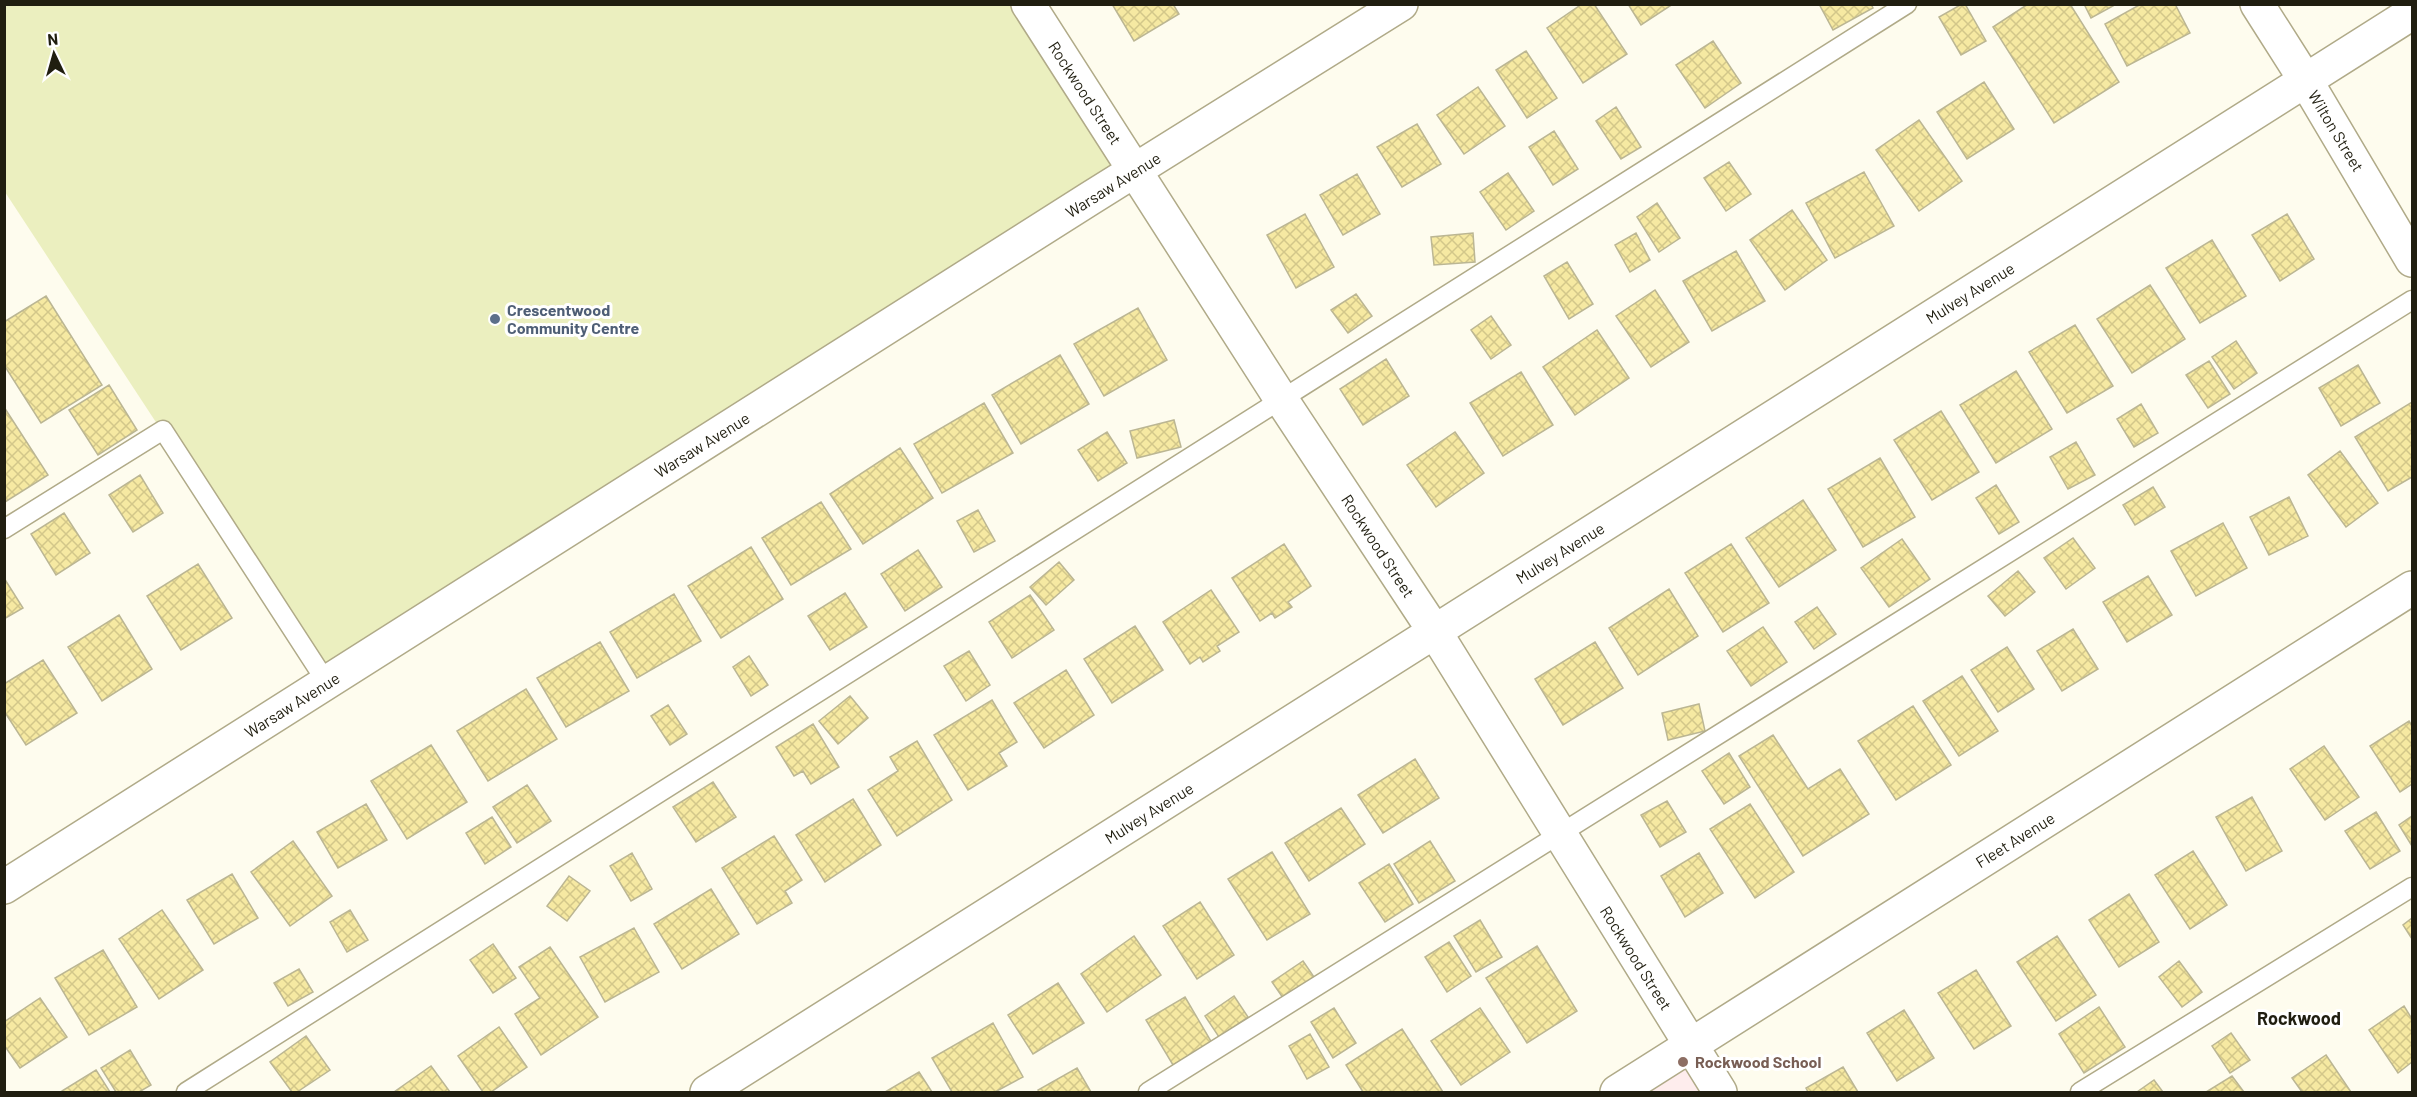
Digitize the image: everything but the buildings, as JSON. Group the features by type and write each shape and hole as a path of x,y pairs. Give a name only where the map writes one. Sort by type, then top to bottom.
{"street":[{"name":"Rockwood Street","path":"1028,4 1281,399 1435,632 1720,1092"},
{"name":"Warsaw Avenue","path":"4,886 1401,4"},
{"name":"Wilton Street","path":"2257,4 2306,81 2412,260"},
{"name":"Mulvey Avenue","path":"707,1092 2412,13"},
{"name":"Fleet Avenue","path":"1617,1092 2412,588"}],"lane":[{"path":"186,1092 1907,4"},
{"path":"1148,1092 2412,300"},
{"path":"4,529 163,430 327,683"},
{"path":"2080,1092 2412,887"}],"shaded area":[{"name":"Rockwood School","path":"1690,1046 1720,1092 1617,1092"}],"green space":[{"name":"Crescentwood Community Centre","path":"4,5 1028,5 1135,170 327,683 5,192"}],"place":[{"name":"Crescentwood Community Centre","path":"495,319"},
{"name":"Rockwood School","path":"1683,1062"}],"district":[{"name":"Rockwood","path":"2299,1019"}]}
